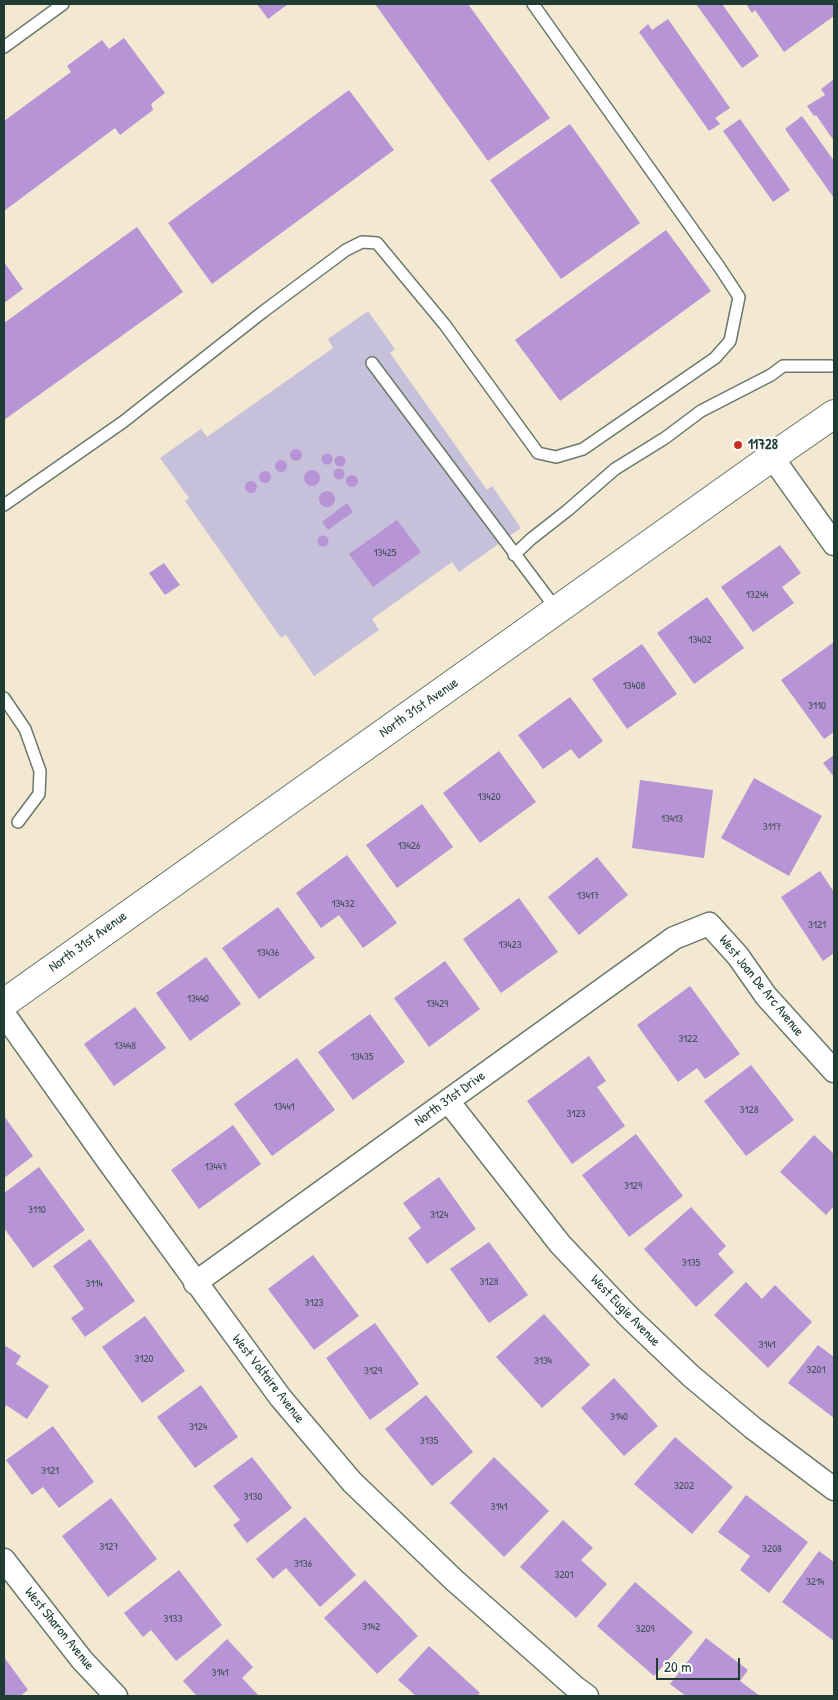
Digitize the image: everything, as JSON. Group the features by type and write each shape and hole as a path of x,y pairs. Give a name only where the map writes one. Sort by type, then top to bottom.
{"street":[{"name":"North 31st Avenue","path":"4,1003 772,456 834,414"},
{"path":"772,456 834,544"},
{"name":"West Joan De Arc Avenue","path":"710,924 738,956 766,996 834,1071"},
{"name":"North 31st Drive","path":"195,1282 674,938 710,924"},
{"name":"West Voltaire Avenue","path":"4,1014 195,1282 280,1397 352,1482 454,1580 587,1696"},
{"name":"West Eugie Avenue","path":"448,1101 560,1244 628,1317 691,1376 753,1428 834,1489"},
{"name":"West Sharon Avenue","path":"4,1560 82,1660 116,1696"}],"lane":[{"path":"4,47 63,4"},
{"path":"4,505 123,422 264,311 346,250 362,242 377,243 445,326 538,453 556,457 583,449 714,358 730,341 739,297 533,4"},
{"path":"372,363 557,610"},
{"path":"514,555 531,538 568,510 614,470 665,438 701,411 770,375 783,366 831,366"},
{"path":"4,698 25,729 40,771 39,794 18,822"}],"shaded area":[{"path":"368,311 395,349 390,353 487,490 492,486 521,528 459,572 452,562 372,619 379,630 314,676 286,635 281,638 185,501 189,498 160,458 201,429 207,437 333,348 328,339"}],"building":[{"path":"257,4 288,4 268,19"},
{"path":"375,4 468,4 550,118 488,161"},
{"path":"696,4 722,4 759,56 742,68"},
{"path":"746,4 834,4 834,16 784,52 755,10 752,13"},
{"path":"668,19 730,108 715,118 720,124 709,131 639,32 648,24 652,30"},
{"path":"124,38 165,93 151,104 153,110 120,135 115,128 4,211 4,121 71,72 67,66 102,40 109,49"},
{"path":"834,79 834,141 816,115 814,116 807,106 825,95 821,89"},
{"path":"349,90 394,150 212,284 168,223"},
{"path":"802,116 834,161 834,198 785,129"},
{"path":"740,119 790,190 773,202 723,131"},
{"path":"570,124 640,223 561,279 490,180"},
{"path":"137,227 183,292 4,420 4,323"},
{"path":"666,230 711,291 560,401 515,340"},
{"path":"4,262 23,289 4,303"},
{"path":"294,449 298,449 302,455 298,461 294,461 290,457 290,453"},
{"path":"327,453 333,459 327,465 321,459"},
{"path":"340,455 346,461 340,467 334,461"},
{"path":"279,460 283,460 287,466 283,472 279,472 275,468 275,464"},
{"path":"339,468 345,474 339,480 333,474"},
{"path":"312,470 320,478 312,486 304,478"},
{"path":"267,471 270,472 270,482 263,483 260,482 259,475 260,472"},
{"path":"350,475 354,475 358,481 354,487 350,487 346,483 346,479"},
{"path":"249,481 253,481 257,487 253,493 249,493 245,489 245,485"},
{"path":"327,491 335,499 327,507 319,499"},
{"path":"347,503 353,512 328,530 322,522"},
{"path":"397,520 421,552 373,587 349,554"},
{"path":"323,535 329,541 323,547 317,541"},
{"path":"780,545 801,573 782,587 794,603 753,632 721,587"},
{"path":"164,563 180,585 165,595 149,573"},
{"path":"707,597 744,648 694,684 657,633"},
{"path":"834,642 834,732 824,739 781,680"},
{"path":"642,644 677,694 627,729 592,679"},
{"path":"570,697 603,741 579,759 571,749 543,769 518,735"},
{"path":"499,751 536,802 480,843 443,793"},
{"path":"834,755 834,777 823,763"},
{"path":"754,778 822,816 789,876 721,838"},
{"path":"640,780 713,790 704,858 632,848"},
{"path":"422,804 453,847 397,888 366,845"},
{"path":"347,855 397,923 363,948 339,915 321,928 296,893"},
{"path":"597,857 628,895 579,935 548,897"},
{"path":"820,871 834,892 834,953 823,961 781,897"},
{"path":"519,898 558,952 501,993 463,939"},
{"path":"278,907 315,958 259,999 222,948"},
{"path":"206,957 241,1004 190,1041 156,993"},
{"path":"445,961 480,1009 429,1047 394,998"},
{"path":"690,986 740,1054 705,1079 697,1068 678,1082 637,1025"},
{"path":"135,1007 166,1048 114,1086 84,1044"},
{"path":"370,1014 405,1062 353,1100 318,1052"},
{"path":"589,1056 606,1081 597,1087 625,1126 572,1164 527,1101"},
{"path":"297,1058 335,1110 272,1156 234,1104"},
{"path":"751,1065 794,1120 746,1156 704,1101"},
{"path":"4,1116 33,1156 4,1178"},
{"path":"233,1125 261,1164 199,1209 171,1170"},
{"path":"636,1134 683,1196 629,1237 582,1175"},
{"path":"814,1135 834,1154 834,1206 826,1215 780,1172"},
{"path":"39,1167 85,1230 33,1268 4,1228 4,1193"},
{"path":"439,1177 476,1229 427,1264 408,1238 421,1228 403,1203"},
{"path":"691,1207 726,1246 718,1254 734,1272 696,1307 644,1249"},
{"path":"90,1239 135,1301 85,1337 71,1318 84,1309 53,1266"},
{"path":"489,1242 528,1295 489,1323 450,1269"},
{"path":"313,1255 359,1316 314,1350 268,1289"},
{"path":"746,1282 762,1299 775,1285 812,1322 768,1368 714,1315"},
{"path":"544,1314 590,1365 542,1408 496,1357"},
{"path":"145,1316 185,1371 142,1403 102,1347"},
{"path":"375,1323 419,1384 370,1420 326,1358"},
{"path":"4,1345 21,1356 16,1364 49,1386 27,1419 6,1405 4,1409"},
{"path":"818,1345 834,1357 834,1418 788,1383"},
{"path":"614,1378 658,1426 624,1456 581,1408"},
{"path":"201,1385 238,1437 195,1468 157,1417"},
{"path":"426,1395 473,1452 432,1486 385,1429"},
{"path":"53,1426 94,1482 59,1508 43,1487 32,1495 6,1460"},
{"path":"675,1437 733,1487 692,1534 634,1484"},
{"path":"252,1457 292,1508 247,1543 233,1525 240,1520 213,1486"},
{"path":"494,1457 549,1511 504,1557 450,1503"},
{"path":"746,1495 808,1542 769,1593 740,1570 750,1556 718,1532"},
{"path":"111,1498 157,1559 108,1597 62,1536"},
{"path":"305,1517 356,1575 320,1607 286,1568 273,1579 256,1559"},
{"path":"563,1520 593,1548 581,1560 607,1584 576,1618 520,1567"},
{"path":"819,1551 834,1562 834,1641 782,1602"},
{"path":"179,1570 222,1625 176,1661 151,1630 143,1637 124,1613"},
{"path":"365,1580 418,1636 377,1674 324,1618"},
{"path":"635,1582 693,1632 654,1676 597,1626"},
{"path":"706,1638 748,1670 740,1681 760,1696 686,1696 670,1684"},
{"path":"227,1639 253,1667 242,1678 259,1696 197,1696 183,1681"},
{"path":"429,1646 480,1693 477,1696 416,1696 398,1680"},
{"path":"4,1657 28,1690 20,1696 4,1696"}],"place":[{"name":"11728","path":"738,445"}]}
